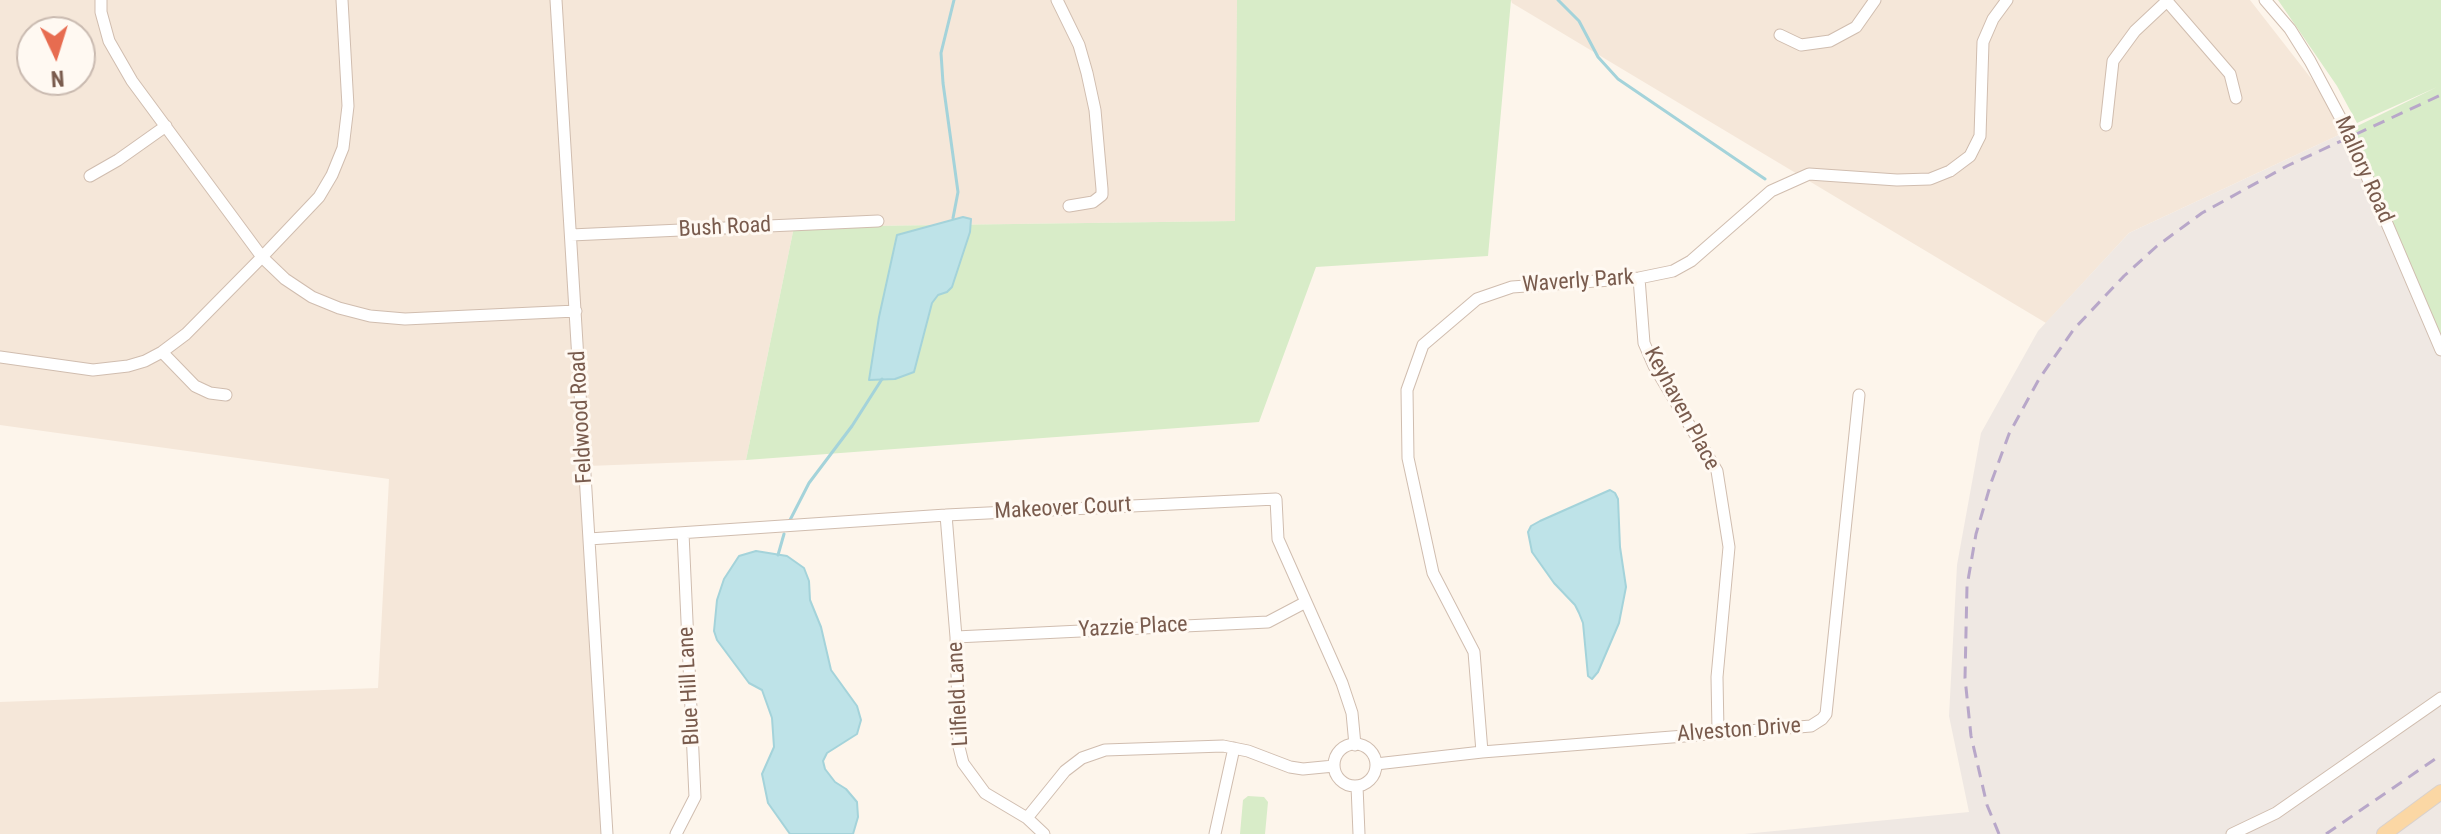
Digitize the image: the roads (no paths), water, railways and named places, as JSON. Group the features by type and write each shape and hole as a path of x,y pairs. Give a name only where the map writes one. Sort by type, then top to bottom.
{"main road":[{"path":"2384,834 2441,792"}],"street":[{"path":"101,0 104,27 132,81 262,257 285,279 312,297 370,316 405,319 576,311"},
{"path":"0,357 93,370 128,366 162,352 186,334 262,257 319,197 343,148 348,106 342,0"},
{"name":"Feldwood Road","path":"556,0 607,834"},
{"path":"1057,0 1079,45 1087,73 1095,110 1102,195 1093,202 1069,206"},
{"path":"1780,35 1801,45 1830,41 1856,27 1875,0"},
{"name":"Waverly Park","path":"1482,752 1474,652 1433,573 1411,472 1405,426 1407,390 1423,345 1477,299 1512,287 1639,278 1673,271 1691,261 1771,191 1809,174 1897,180 1930,179 1950,171 1970,156 1980,136 1983,42 1993,19 2007,0"},
{"path":"2106,125 2113,61 2135,31 2166,0 2230,74 2236,98"},
{"name":"Mallory Road","path":"2265,0 2290,29 2342,121 2441,350"},
{"path":"90,176 166,126"},
{"name":"Bush Road","path":"571,235 878,221"},
{"name":"Keyhaven Place","path":"1639,278 1644,343 1654,366 1717,471 1729,547 1717,677 1718,731"},
{"path":"162,352 195,386 210,393 226,395"},
{"name":"Alveston Drive","path":"1376,764 1718,731 1811,726 1822,719 1826,714 1859,395"},
{"name":"Makeover Court","path":"589,539 946,515 1276,499 1278,539 1342,683 1352,713 1355,745"},
{"name":"Lilfield Lane","path":"946,515 956,637 959,747 963,763 985,793 1027,818 1044,834"},
{"name":"Blue Hill Lane","path":"676,834 695,797 683,533"},
{"name":"Yazzie Place","path":"956,637 1268,622 1306,602"},
{"path":"2232,834 2276,813 2441,698"},
{"path":"1355,745 1370,750 1376,764 1371,779 1357,786 1339,779 1334,766 1342,749 1355,745"},
{"path":"1027,818 1065,771 1082,758 1105,750 1223,746 1290,767 1334,766"},
{"path":"1215,834 1234,748"},
{"path":"1357,786 1359,834"}],"water":[{"path":"963,217 971,219 970,232 952,287 938,295 932,303 914,372 895,379 869,380 897,235"},
{"path":"1610,490 1618,499 1626,587 1619,623 1592,679 1588,676 1583,623 1579,613 1532,552 1528,532 1540,521"},
{"path":"756,551 787,556 804,568 831,670 857,706 861,720 857,734 827,753 823,761 835,782 857,802 858,817 853,834 790,834 768,803 762,774 774,747 772,718 762,690 749,683 717,640 714,631 717,600 724,579 739,556"}],"waterway":[{"path":"953,218 958,192 941,53 954,0"},
{"path":"1558,0 1579,21 1598,57 1618,79 1765,179"},
{"path":"789,522 809,483 852,426 882,379"},
{"path":"778,555 784,534"}],"railway":[{"path":"1999,834 1987,805 1971,736 1965,678 1967,586 1976,534 1991,483 2009,434 2039,379 2074,329 2124,276 2157,246 2202,213 2287,166 2441,95"},
{"path":"2326,834 2441,755"}]}
